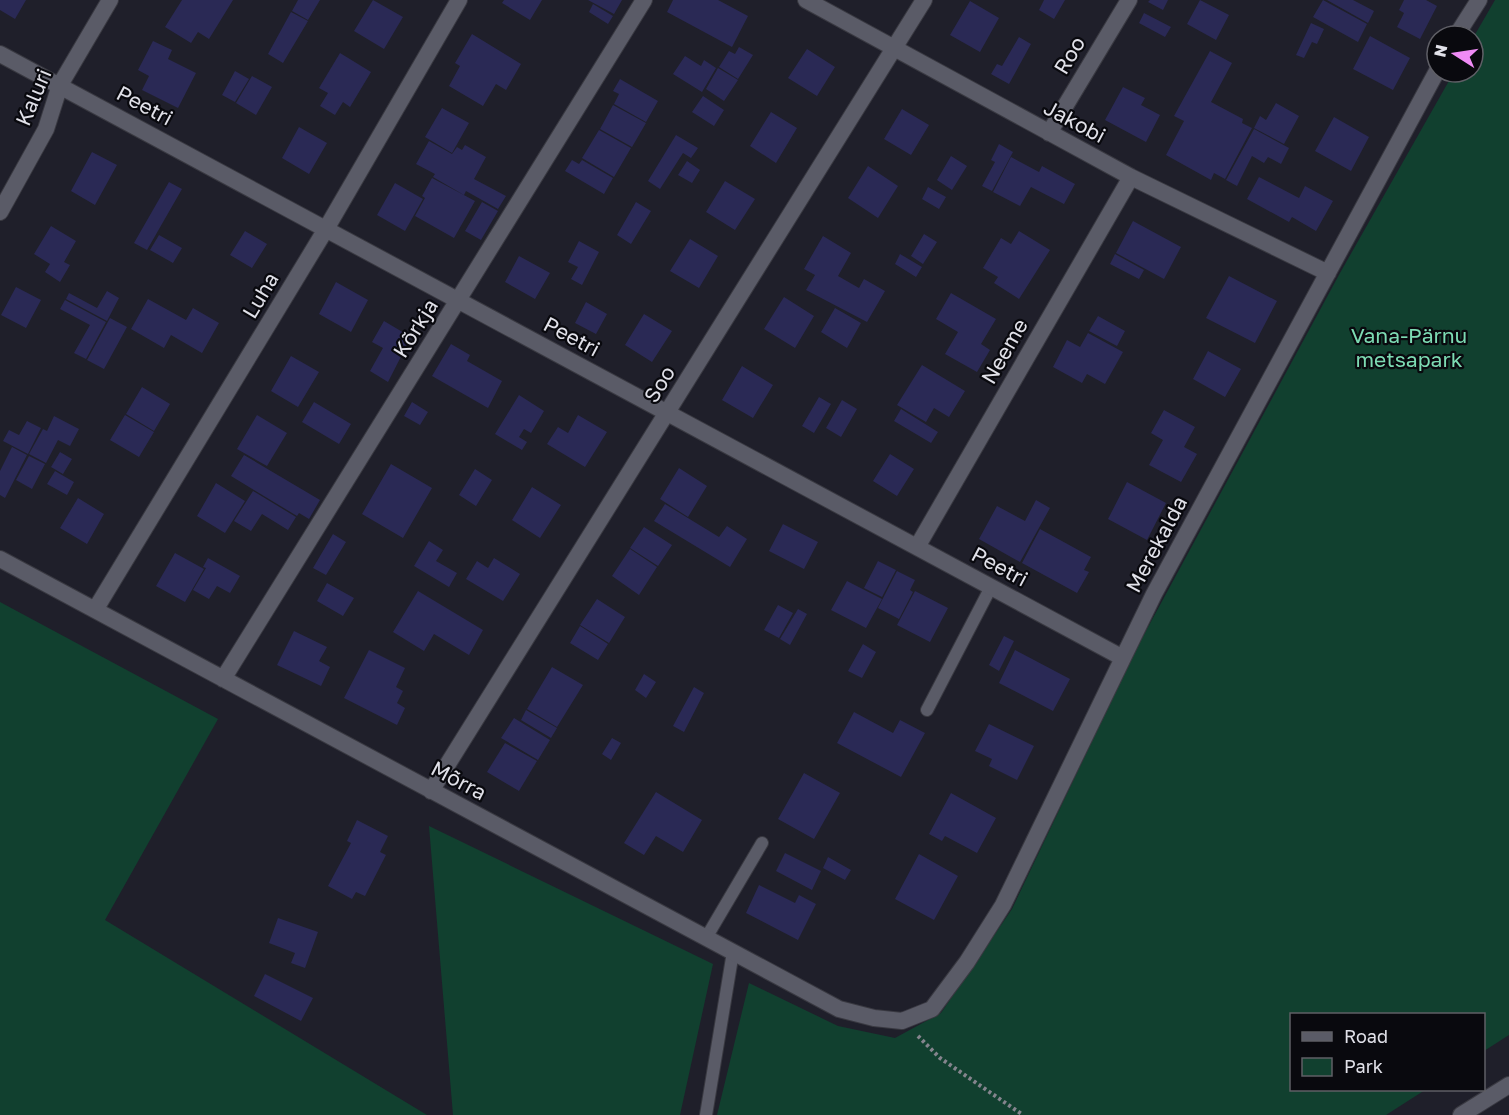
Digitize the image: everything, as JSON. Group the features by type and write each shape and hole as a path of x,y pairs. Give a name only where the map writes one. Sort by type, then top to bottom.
{"street":[{"name":"Kaluri","path":"0,213 46,129 60,85 110,0"},
{"name":"Luha","path":"95,610 326,229 459,0"},
{"name":"Kõrkja","path":"223,679 644,0"},
{"name":"Jakobi","path":"806,0 1131,177 1328,273"},
{"name":"Soo","path":"431,791 924,0"},
{"name":"Roo","path":"1049,133 1129,0"},
{"path":"1464,24 1479,0"},
{"name":"Peetri","path":"0,54 1123,658"},
{"name":"Merekalda","path":"902,1021 932,1009 968,962 1003,905 1154,594 1430,84"},
{"name":"Neeme","path":"917,547 1131,177"},
{"name":"Mõrra","path":"0,559 839,1009 874,1018 902,1021"},
{"path":"1461,1115 1509,1085"}],"lane":[{"path":"927,710 991,587"},
{"path":"706,938 762,843"},
{"path":"706,1115 733,952"}],"path":[{"path":"902,1021 940,1058 1023,1115"}],"green space":[{"name":"Vana-Pärnu metsapark","path":"1495,0 1509,0 1509,1035 1485,1050 1485,1013 1290,1013 1290,1091 1423,1091 1386,1115 717,1115 749,983 838,1026 895,1038 941,1013 1012,909 1134,653 1340,273 1447,84 1485,84 1485,24 1481,24"},
{"path":"0,602 218,719 105,920 427,1115 0,1115"},
{"path":"429,826 713,964 680,1115 453,1115"}],"building":[{"path":"0,0 26,0 15,19 0,10"},
{"path":"182,0 233,0 209,39 198,32 191,43 165,27"},
{"path":"298,0 320,0 308,20 292,11"},
{"path":"373,0 403,17 384,49 354,31"},
{"path":"504,0 542,0 530,20 502,3"},
{"path":"588,0 622,0 614,14"},
{"path":"673,0 718,0 748,16 732,47 667,12"},
{"path":"1044,0 1065,0 1054,19 1039,10"},
{"path":"1168,0 1163,10 1148,2"},
{"path":"1200,0 1229,15 1216,40 1187,24"},
{"path":"1323,0 1367,24 1358,42 1313,17"},
{"path":"1327,0 1353,0 1374,11 1368,23"},
{"path":"1404,0 1426,0 1437,6 1428,24 1425,24 1420,39 1397,27 1404,13 1399,10"},
{"path":"970,1 999,18 980,52 950,35"},
{"path":"593,4 613,16 608,24 589,12"},
{"path":"291,12 308,21 283,63 268,54"},
{"path":"1144,13 1171,27 1165,37 1139,23"},
{"path":"1311,23 1324,29 1317,44 1312,42 1304,58 1296,55"},
{"path":"472,34 521,64 506,90 496,84 483,106 449,86 460,66 455,63"},
{"path":"1370,36 1410,58 1393,90 1353,69"},
{"path":"1019,37 1031,44 1009,84 991,74 997,64 1002,66"},
{"path":"153,41 172,50 168,59 196,73 178,108 142,90 149,76 138,70"},
{"path":"739,47 753,55 738,79 719,67 729,51 735,54"},
{"path":"807,49 835,67 817,96 788,78"},
{"path":"1210,51 1232,63 1211,102 1243,119 1242,123 1252,128 1225,179 1214,173 1211,180 1166,155 1184,121 1174,116"},
{"path":"340,53 371,72 350,107 343,102 335,115 320,106 328,93 319,88"},
{"path":"685,56 701,66 704,60 716,68 702,92 673,74"},
{"path":"718,68 738,80 724,101 706,89"},
{"path":"235,71 249,79 235,102 222,95"},
{"path":"252,76 272,87 256,115 236,103"},
{"path":"620,79 658,101 646,122 614,104 619,94 613,91"},
{"path":"1123,87 1145,98 1141,105 1160,115 1146,142 1105,120"},
{"path":"703,96 724,110 714,126 692,112"},
{"path":"1276,103 1299,116 1284,144 1254,128 1260,116 1266,120"},
{"path":"613,105 646,123 632,147 600,129"},
{"path":"442,108 469,123 452,153 425,137"},
{"path":"902,109 929,125 911,155 884,139"},
{"path":"771,112 797,128 776,163 750,146"},
{"path":"1334,117 1369,137 1351,171 1315,151"},
{"path":"299,127 327,143 309,174 282,158"},
{"path":"1254,129 1289,148 1281,164 1268,157 1264,163 1252,156 1237,186 1226,180"},
{"path":"599,130 631,148 614,177 582,158"},
{"path":"676,135 698,148 691,158 683,153 660,189 648,181"},
{"path":"429,141 452,154 457,147 462,150 465,145 486,157 474,179 506,196 498,209 466,191 464,195 433,177 435,174 416,164"},
{"path":"999,144 1013,152 992,191 982,186 995,162 991,160"},
{"path":"92,152 117,165 95,205 71,191"},
{"path":"951,156 967,166 952,190 937,180"},
{"path":"1011,157 1039,172 1042,166 1075,184 1064,204 1031,187 1020,206 993,192"},
{"path":"572,160 579,164 582,160 613,178 604,194 565,171"},
{"path":"687,161 700,170 692,183 678,175"},
{"path":"868,166 898,186 878,218 848,198"},
{"path":"1259,177 1299,198 1305,186 1333,201 1316,231 1292,217 1289,222 1247,199"},
{"path":"432,178 475,201 454,238 415,216"},
{"path":"725,181 755,199 735,230 706,212"},
{"path":"169,182 182,189 147,250 134,243"},
{"path":"395,183 423,199 405,231 377,215"},
{"path":"928,187 946,197 939,209 922,199"},
{"path":"482,202 498,211 481,240 465,231"},
{"path":"636,202 651,211 631,244 617,235"},
{"path":"1133,221 1181,247 1164,279 1116,253"},
{"path":"51,226 76,241 64,262 70,265 60,282 45,272 50,264 34,254"},
{"path":"245,231 267,244 252,268 230,255"},
{"path":"1019,231 1050,250 1019,299 994,283 998,277 983,268 1001,238 1011,244"},
{"path":"924,234 937,242 923,264 911,256"},
{"path":"159,235 182,248 173,263 150,250"},
{"path":"823,236 851,253 838,276 859,288 864,279 885,291 867,322 806,290 815,275 804,269"},
{"path":"690,239 718,256 699,288 670,271"},
{"path":"579,241 599,252 582,285 571,279 578,267 568,262"},
{"path":"900,254 922,267 916,277 895,264"},
{"path":"1115,254 1144,270 1139,279 1110,264"},
{"path":"519,256 550,273 535,299 505,282"},
{"path":"1229,276 1277,301 1255,343 1206,318"},
{"path":"336,282 368,300 351,332 319,314"},
{"path":"16,287 41,300 26,328 1,315"},
{"path":"107,291 119,298 107,321 66,299 69,293 97,308"},
{"path":"951,293 996,319 981,344 990,350 977,372 945,354 958,332 936,319"},
{"path":"784,297 814,316 795,348 764,329"},
{"path":"148,299 186,320 193,308 219,323 202,353 171,335 164,348 131,329"},
{"path":"65,300 106,322 86,359 74,353 90,325 60,309"},
{"path":"586,302 607,314 596,334 575,323"},
{"path":"835,308 861,323 847,348 821,332"},
{"path":"644,314 672,331 652,362 625,345"},
{"path":"1098,316 1125,331 1117,346 1089,331"},
{"path":"110,318 127,327 104,369 87,360"},
{"path":"384,321 411,337 388,382 370,371 383,348 372,342"},
{"path":"1088,333 1123,352 1105,384 1087,374 1082,383 1053,367 1067,340 1080,347"},
{"path":"451,344 470,355 467,361 502,381 488,408 432,376"},
{"path":"1208,351 1241,369 1225,397 1193,379"},
{"path":"291,356 319,372 298,407 271,391"},
{"path":"922,365 965,391 949,417 934,408 926,422 897,405"},
{"path":"742,366 773,385 753,418 722,400"},
{"path":"142,387 170,404 154,431 126,414"},
{"path":"519,395 544,411 531,433 524,429 519,437 527,442 522,450 495,434"},
{"path":"819,397 831,404 814,433 802,426"},
{"path":"842,400 857,409 841,437 826,428"},
{"path":"314,402 351,424 339,444 302,422"},
{"path":"412,402 428,412 420,425 404,416"},
{"path":"901,409 938,432 931,443 894,421"},
{"path":"1164,410 1195,427 1184,447 1197,454 1181,482 1149,465 1163,440 1151,433"},
{"path":"125,415 154,432 139,457 110,440"},
{"path":"257,415 287,433 267,466 237,449"},
{"path":"578,415 607,432 585,467 547,444 558,427 568,433"},
{"path":"54,416 79,429 70,446 58,440 46,463 29,454 43,429 47,431"},
{"path":"27,421 41,428 28,454 3,441 9,430 19,435"},
{"path":"12,447 27,455 5,498 0,495 0,471"},
{"path":"60,452 72,459 63,474 51,467"},
{"path":"890,454 914,469 897,496 873,481"},
{"path":"244,455 320,500 309,519 299,513 297,516 231,476"},
{"path":"29,456 45,464 32,489 16,480"},
{"path":"391,464 432,488 403,538 362,514"},
{"path":"679,468 707,486 688,517 660,499"},
{"path":"475,469 492,480 476,506 459,495"},
{"path":"55,471 74,482 67,495 47,484"},
{"path":"1127,482 1166,503 1147,540 1108,519"},
{"path":"216,483 245,501 225,533 197,516"},
{"path":"532,487 561,505 540,538 512,520"},
{"path":"253,491 296,517 288,530 262,514 251,531 234,521"},
{"path":"78,498 104,514 87,544 60,528"},
{"path":"1036,500 1050,508 1020,562 979,539 997,506 1025,521"},
{"path":"665,504 719,537 727,526 747,539 730,567 654,521"},
{"path":"783,524 818,542 804,569 769,551"},
{"path":"644,527 672,545 658,566 630,548"},
{"path":"1040,529 1091,557 1084,570 1089,572 1077,593 1022,563"},
{"path":"333,534 346,542 326,575 313,568"},
{"path":"429,541 443,550 436,561 457,573 449,587 414,566"},
{"path":"630,549 657,567 639,595 612,576"},
{"path":"175,553 204,569 185,602 156,586"},
{"path":"208,558 240,576 230,593 217,586 209,599 193,590 206,568 203,567"},
{"path":"494,558 520,574 503,601 466,579 477,561 488,568"},
{"path":"878,561 896,570 882,597 864,588"},
{"path":"897,571 915,580 910,590 913,592 899,619 878,608"},
{"path":"847,581 882,599 866,628 831,610"},
{"path":"327,583 354,598 343,616 317,601"},
{"path":"418,591 483,630 469,655 434,634 424,651 393,632"},
{"path":"915,591 948,608 930,642 897,625"},
{"path":"597,599 625,617 609,643 580,625"},
{"path":"778,605 793,613 779,638 764,630"},
{"path":"798,609 807,614 790,645 780,639"},
{"path":"580,626 608,644 598,660 570,643"},
{"path":"294,631 327,647 319,661 330,667 321,686 277,665"},
{"path":"1004,636 1014,641 999,671 989,665"},
{"path":"863,644 876,652 862,678 848,671"},
{"path":"369,650 405,668 396,687 403,691 397,703 405,708 397,725 344,698"},
{"path":"1015,650 1070,679 1053,711 999,683"},
{"path":"552,667 583,685 557,727 527,709"},
{"path":"644,674 656,682 646,698 635,690"},
{"path":"694,687 704,693 684,732 673,726"},
{"path":"526,710 557,728 551,738 521,720"},
{"path":"854,712 893,733 900,720 925,733 901,777 837,743"},
{"path":"514,718 550,740 538,760 501,738"},
{"path":"989,724 1034,746 1017,780 989,766 992,759 975,751"},
{"path":"612,738 621,743 611,760 602,754"},
{"path":"505,743 537,761 519,791 487,772"},
{"path":"804,773 840,793 814,839 778,819"},
{"path":"656,792 702,820 683,852 656,836 644,855 624,843"},
{"path":"951,793 996,818 977,853 945,836 942,841 929,834"},
{"path":"357,820 388,836 380,852 386,855 365,896 356,892 352,899 328,886 351,843 347,841"},
{"path":"785,853 821,871 812,890 776,871"},
{"path":"919,854 958,876 934,920 895,899"},
{"path":"828,857 851,870 845,880 823,868"},
{"path":"759,885 795,903 799,895 816,904 798,940 746,913"},
{"path":"278,918 318,932 305,968 291,963 295,953 269,943"},
{"path":"265,974 313,998 301,1021 254,996"}]}
